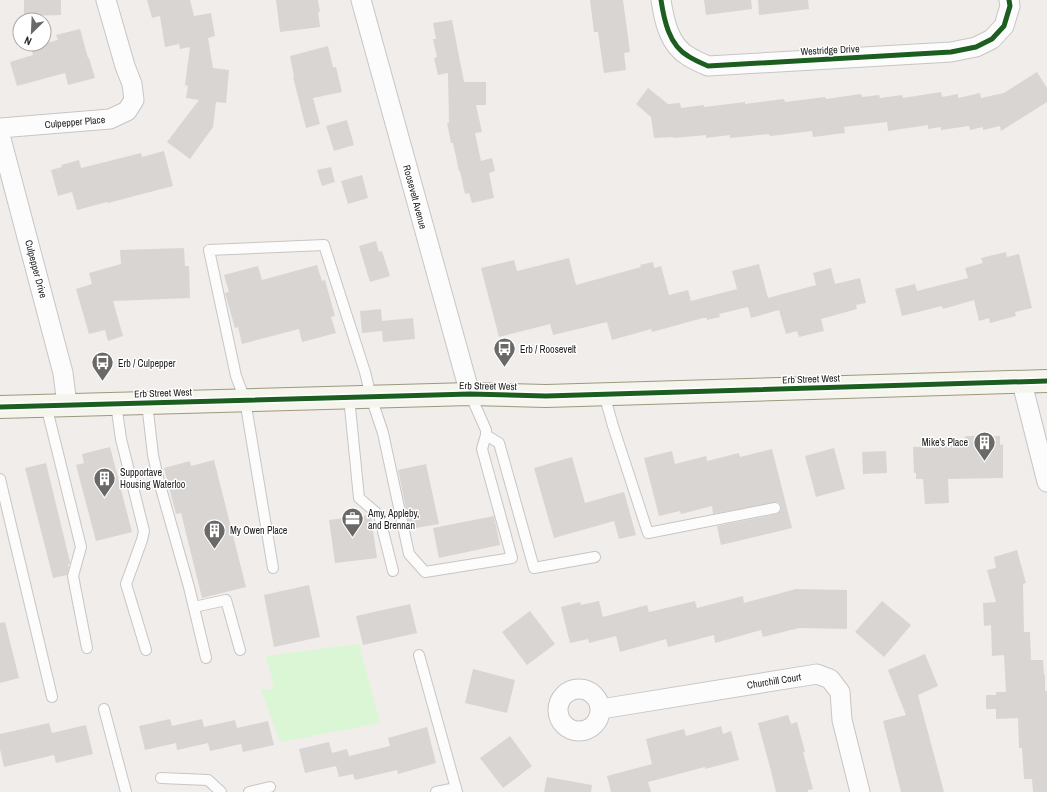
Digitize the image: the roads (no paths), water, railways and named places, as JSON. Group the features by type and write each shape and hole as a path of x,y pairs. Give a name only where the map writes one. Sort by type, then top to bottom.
{"main road":[{"name":"Erb Street West","path":"0,407 470,394 546,396 1047,381"}],"street":[{"name":"Culpepper Place","path":"0,128 110,119 127,111 134,100 132,84 124,66 106,0"},
{"name":"Roosevelt Avenue","path":"361,0 470,394"},
{"name":"Westridge Drive","path":"661,0 663,14 674,44 687,56 708,66 951,52 976,47 992,40 1004,26 1010,6 1009,0"},
{"name":"Culpepper Drive","path":"0,135 63,373 67,405"},
{"path":"1022,382 1047,482"},
{"name":"Churchill Court","path":"601,709 817,674 830,679 840,692 842,720 860,792"}],"lane":[{"path":"273,568 245,400 236,376 209,250 324,245 383,433 409,554 425,572 512,558 482,449 486,430 470,394"},
{"path":"604,394 648,533 775,508"},
{"path":"349,397 359,498 379,515 393,571"},
{"path":"147,403 153,455 158,478 194,607 206,658"},
{"path":"116,404 121,439 144,531 126,584 146,650"},
{"path":"46,405 81,547 73,576 86,648"},
{"path":"486,435 499,444 534,568 595,557"},
{"path":"0,479 52,697"},
{"path":"194,607 226,600 240,650"},
{"path":"419,654 456,790 436,792"},
{"path":"104,709 126,792"},
{"path":"161,778 208,780 221,792"},
{"path":"248,792 270,787"}],"place":[{"name":"Erb / Roosevelt","path":"504,368"},
{"name":"Erb / Culpepper","path":"102,382"},
{"name":"Mike's Place","path":"984,462"},
{"name":"Supportave Housing Waterloo","path":"104,498"},
{"name":"Amy, Appleby, and Brennan","path":"353,538"},
{"name":"My Owen Place","path":"214,550"}]}
